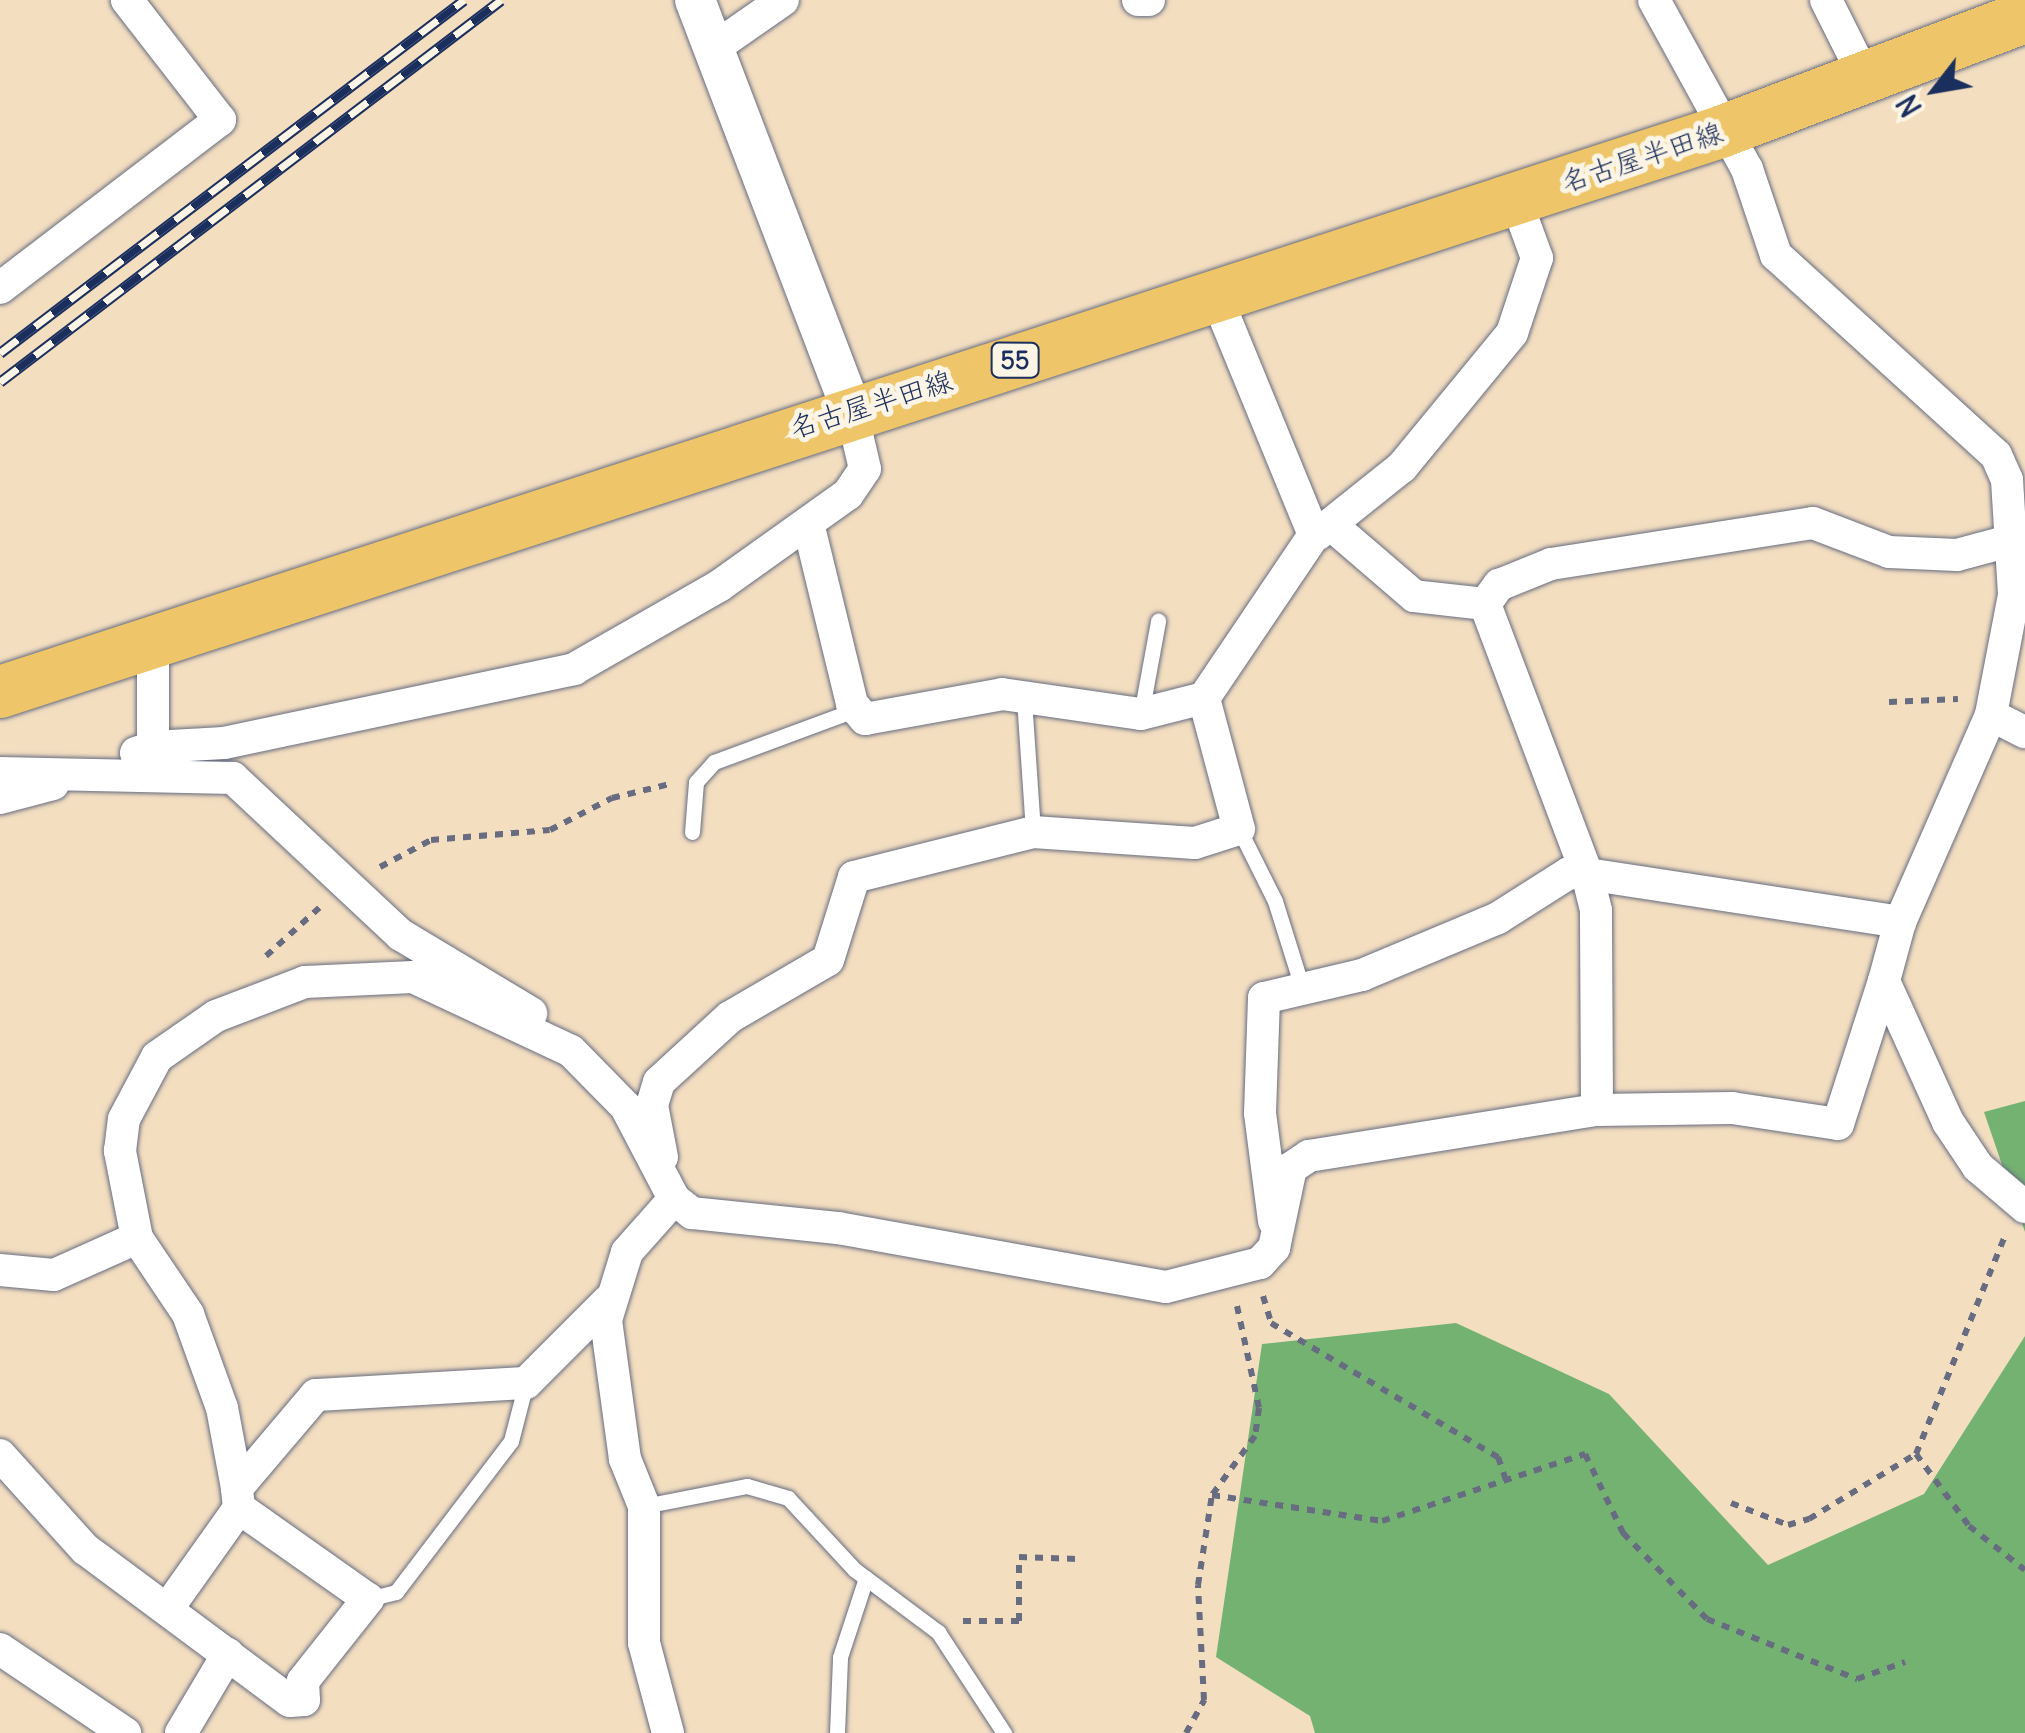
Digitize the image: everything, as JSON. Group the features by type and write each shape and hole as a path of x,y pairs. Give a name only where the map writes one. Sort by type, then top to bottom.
{"main road":[{"name":"名古屋半田線","path":"0,692 153,645 851,409 1216,299 1723,131 1867,82 2025,17"}],"street":[{"path":"0,288 220,120 127,0"},
{"path":"0,798 79,777 153,747 224,743 574,669 808,523 865,469 851,409 695,0"},
{"path":"714,48 783,0"},
{"path":"1138,0 1149,0"},
{"path":"1275,1224 1291,1168 1327,1148 1597,1110 1732,1108 1838,1124 1900,922 1993,706 2014,594 2017,522 1996,455 1776,255 1723,131 1654,0"},
{"path":"1826,0 1867,82"},
{"path":"808,523 857,709 865,719 955,699 1024,698 1142,714 1204,698 1325,532 1402,467 1512,333 1537,258 1515,198"},
{"path":"1216,299 1325,532 1414,596 1485,604"},
{"path":"1485,604 1499,585 1551,564 1813,523 1889,552 1957,555 2017,522"},
{"path":"1485,604 1587,874 1596,910 1597,1110"},
{"path":"153,645 153,747"},
{"path":"668,1733 638,1596 644,1506 610,1380 608,1301 627,1252 670,1193 652,1105 659,1082 730,1017 828,960 854,877 1033,832 1195,844 1239,828 1204,698"},
{"path":"1993,706 2025,732"},
{"path":"0,773 47,768 79,777 233,778 401,935 526,1008 626,1107 670,1193 710,1218 838,1228 1128,1284 1241,1272 1274,1248 1275,1224 1260,1113 1264,998 1362,975 1498,918 1568,874 1900,922"},
{"path":"0,1454 85,1550 290,1701 304,1700 303,1681 368,1599 238,1498 222,1408 188,1314 137,1238 120,1150 124,1119 157,1057 216,1016 305,982 412,978 570,1051"},
{"path":"1884,982 1948,1122 1978,1168 2023,1206"},
{"path":"0,1270 54,1275 137,1238"},
{"path":"168,1608 238,1498 329,1390 526,1382 608,1301"},
{"path":"0,1649 125,1733"},
{"path":"181,1733 228,1654"}],"lane":[{"path":"1142,714 1158,621"},
{"path":"1024,698 1033,832"},
{"path":"692,832 696,782 738,750 857,709"},
{"path":"1239,828 1275,900 1302,987"},
{"path":"368,1599 396,1592 511,1441 526,1382"},
{"path":"644,1506 719,1488 773,1492 866,1578 931,1626 1004,1733"},
{"path":"838,1733 840,1657 866,1578"}],"path":[{"path":"1890,702 1993,706"},
{"path":"253,968 348,886 431,840 550,830 640,788 696,782"},
{"path":"1731,1503 1770,1521 1809,1520 1916,1454 1983,1274 2023,1206"},
{"path":"1241,1272 1271,1323 1498,1457 1506,1480"},
{"path":"1186,1733 1204,1700 1198,1586 1212,1495 1255,1436 1259,1408 1241,1272"},
{"path":"1212,1495 1382,1521 1584,1454 1623,1533 1707,1620 1856,1679 1904,1662"},
{"path":"1916,1454 1969,1526 2025,1570"},
{"path":"931,1626 1019,1621 1019,1557 1078,1558"}],"green space":[{"path":"2025,1101 2025,1232 1984,1112"},
{"path":"1456,1323 1609,1394 1768,1565 1924,1494 2025,1336 2025,1733 1315,1733 1310,1716 1216,1657 1262,1344"}],"railway":[{"path":"0,353 464,0"},
{"path":"0,382 501,0"}]}
